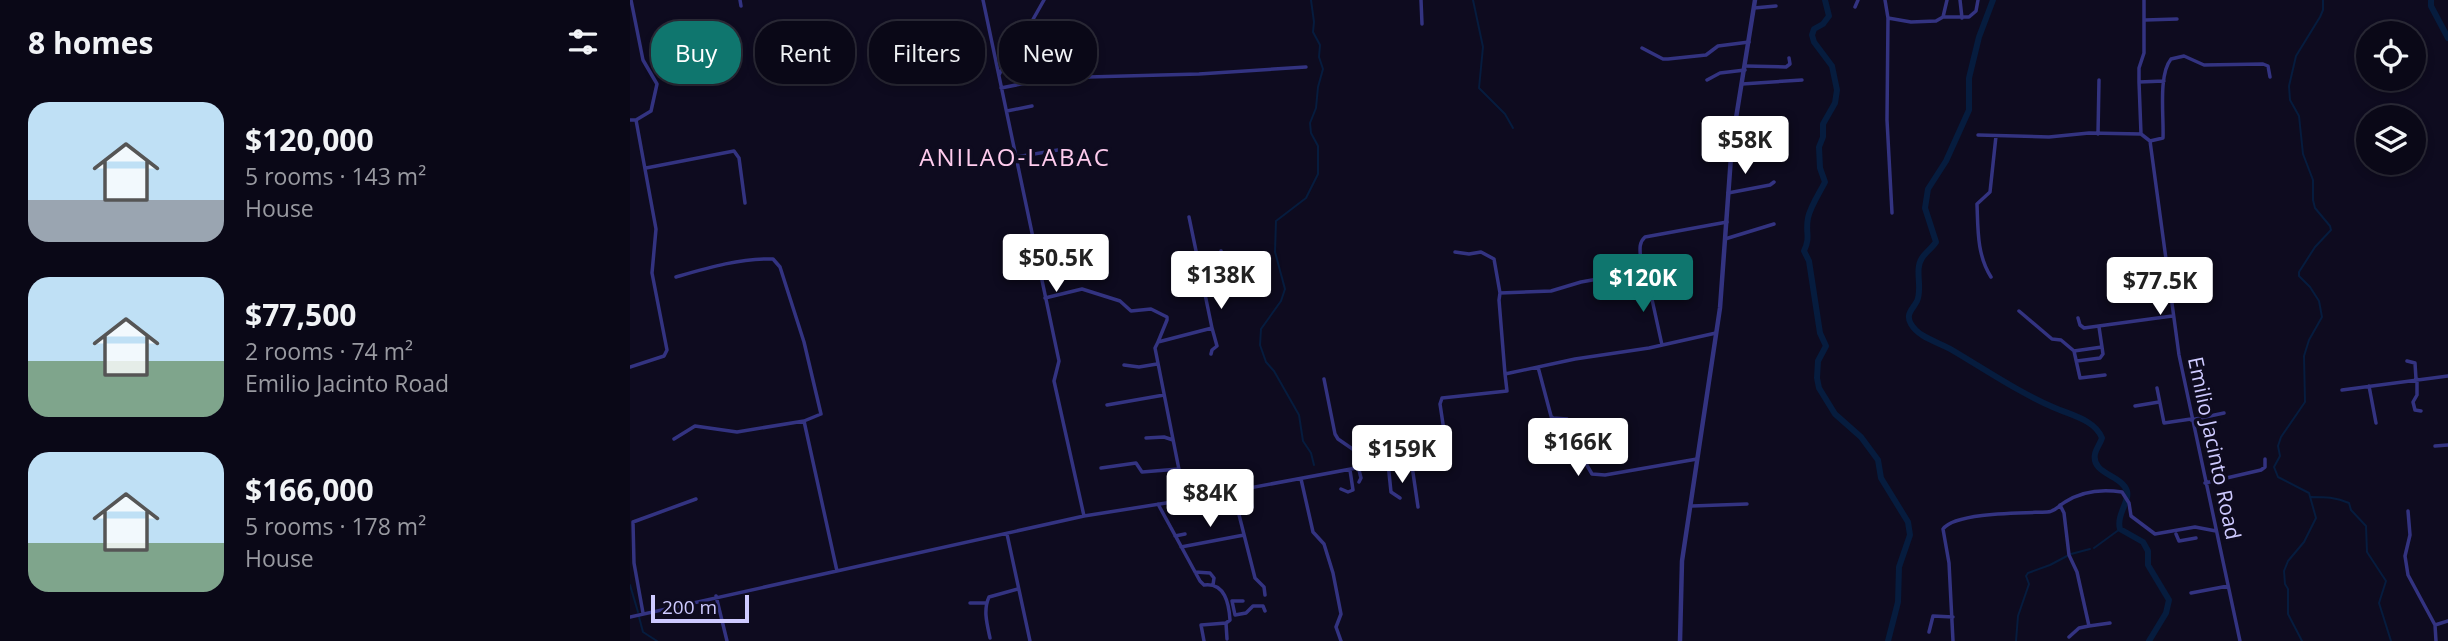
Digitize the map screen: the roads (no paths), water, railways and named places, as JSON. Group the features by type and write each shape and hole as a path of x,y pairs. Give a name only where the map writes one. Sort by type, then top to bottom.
{"street":[{"path":"630,367 664,356 667,350 652,273 656,229 646,168 633,120 652,109 657,84 643,61 631,0"},
{"path":"740,0 741,6"},
{"path":"983,0 999,75"},
{"path":"1032,21 1044,0"},
{"path":"1421,0 1422,24"},
{"path":"1680,641 1682,561 1716,333 1732,143 1755,0"},
{"path":"1855,7 1858,0"},
{"path":"1885,0 1888,18 1887,120 1892,213"},
{"path":"1942,18 1947,0"},
{"path":"1960,0 1962,18"},
{"path":"1888,18 1911,22 1962,18 1974,15 1978,0"},
{"path":"2141,134 2138,82 2144,53 2144,0"},
{"path":"1754,8 1776,6"},
{"path":"2145,20 2177,19"},
{"path":"1642,48 1668,60 1706,55 1714,47 1749,42"},
{"path":"1978,135 2049,137 2141,134 2150,141 2163,138 2164,81 2168,62 2178,56 2204,65 2267,65 2270,76"},
{"path":"1707,80 1720,73 1745,68 1786,66 1790,64 1789,58"},
{"path":"1002,88 1051,78 1199,74 1306,67"},
{"path":"1742,84 1802,80"},
{"path":"2098,134 2099,80"},
{"path":"2138,82 2164,81"},
{"path":"1001,84 1059,361 1054,381 1084,516"},
{"path":"1007,111 1032,106"},
{"path":"1991,277 1985,268 1979,243 1977,204 1990,192 1996,136"},
{"name":"Emilio Jacinto Road","path":"2150,141 2172,316 2204,483 2240,641"},
{"path":"1016,157 1064,149"},
{"path":"646,168 734,151 739,158 745,203"},
{"path":"1728,193 1774,182"},
{"path":"1189,217 1217,346 1211,354"},
{"path":"1640,269 1640,244 1644,237 1727,222"},
{"path":"1725,239 1774,224"},
{"path":"1200,263 1219,259 1221,251"},
{"path":"630,617 1084,516 1351,472 1442,452 1446,449 1440,404 1443,398 1507,391 1500,293 1494,259 1481,251 1469,254 1455,252"},
{"path":"674,439 695,426 737,432 804,421 821,414 804,342 778,262 773,259 759,259 711,267 676,277"},
{"path":"1500,293 1551,291 1568,285 1637,272 1640,269"},
{"path":"1640,269 1646,272 1662,345"},
{"path":"1045,298 1082,289 1120,301 1131,311 1157,310 1167,317 1155,348 1185,500"},
{"path":"2019,311 2052,339 2061,340 2074,351 2081,379 2105,375"},
{"path":"2078,318 2082,328 2172,316"},
{"path":"2077,361 2100,358 2103,354 2099,327"},
{"path":"1158,342 1212,328"},
{"path":"1505,374 1716,333"},
{"path":"2074,351 2102,347"},
{"path":"2407,361 2414,363 2417,395 2413,402 2415,410 2421,411"},
{"path":"1124,365 1139,367 1157,364"},
{"path":"1538,367 1553,418"},
{"path":"2342,390 2448,376"},
{"path":"1324,379 1335,434 1354,450 1361,478 1359,482"},
{"path":"2369,386 2375,423"},
{"path":"2157,388 2164,424 2224,413"},
{"path":"1107,405 1164,395"},
{"path":"2136,406 2159,402"},
{"path":"1539,424 1553,418 1567,419 1578,450 1588,470 1594,475 1699,458"},
{"path":"804,421 837,571"},
{"path":"1146,438 1164,437 1173,440"},
{"path":"2435,446 2448,445"},
{"path":"2204,483 2261,470 2265,467 2265,458"},
{"path":"1411,459 1418,507"},
{"path":"1101,468 1136,463 1142,472 1179,468"},
{"path":"1388,463 1391,492 1400,498"},
{"path":"1341,489 1348,492 1353,490 1351,472"},
{"path":"1301,479 1313,532 1324,544 1333,573 1341,614 1336,627 1341,641"},
{"path":"1238,509 1246,510 1252,506 1250,489"},
{"path":"1233,491 1255,578 1264,587 1265,596"},
{"path":"1953,641 1949,563 1942,529 1951,521 2004,512 2051,513 2077,495 2094,491 2122,492 2129,503 2131,516 2152,532 2159,534 2195,527 2216,531"},
{"path":"643,613 634,563 633,522 696,499"},
{"path":"1158,504 1202,584 1213,584 1223,592 1235,615 1246,613 1253,606 1263,606 1265,611"},
{"path":"1692,506 1747,504"},
{"path":"2060,505 2064,513 2069,555 2077,572 2089,626"},
{"path":"2408,512 2410,536 2405,556 2408,575 2435,625 2436,641"},
{"path":"2176,532 2179,541 2196,538"},
{"path":"1007,534 1030,641"},
{"path":"1175,536 1185,534"},
{"path":"1181,547 1244,535"},
{"path":"1195,572 1210,573 1214,578 1213,584"},
{"path":"2191,593 2228,586"},
{"path":"990,638 986,603 989,597 1018,589"},
{"path":"716,596 727,641"},
{"path":"1230,601 1243,601"},
{"path":"1205,641 1201,625 1226,623 1230,620 1230,601"},
{"path":"970,603 986,603"},
{"path":"1929,632 1933,616 1953,617"},
{"path":"2435,625 2448,621"},
{"path":"1226,623 1227,639"},
{"path":"2069,637 2079,628 2110,623"}],"waterway":[{"path":"1311,0 1313,32 1320,45 1319,57 1323,69 1316,108 1310,123 1311,133 1318,146 1318,174 1306,198 1276,221 1275,252 1285,289 1281,301 1261,329 1260,345 1266,362 1299,415 1303,441 1311,453 1314,465"},
{"path":"1473,0 1483,47 1479,88 1505,114 1513,128"},
{"path":"1825,0 1829,16 1823,24 1814,29 1812,35 1814,42 1832,66 1837,90 1835,103 1823,124 1823,137 1819,147 1820,168 1825,182 1809,214 1804,251 1809,261 1820,333 1826,346 1818,361 1819,388 1835,414 1861,437 1878,460 1881,478 1908,522 1910,535 1899,567 1898,602 1888,641"},
{"path":"1993,0 1979,37 1969,78 1969,110 1946,161 1928,189 1925,208 1936,242 1920,263 1919,296 1909,314 1909,320 1924,336 2028,395 2082,419 2099,432 2102,438 2095,461 2127,491 2120,529 2143,542 2148,551 2148,565 2169,600 2166,613 2149,641"},
{"path":"2302,641 2288,614 2288,589 2284,571 2288,561 2304,542 2316,518 2309,493 2278,477 2274,467 2280,456 2278,446 2281,437 2305,402 2304,356 2309,340 2322,317 2319,301 2299,276 2299,272 2315,247 2331,230 2315,208 2313,180 2303,154 2299,116 2290,100 2289,86 2296,56 2320,17 2323,0"},
{"path":"2431,0 2431,6 2448,38"},
{"path":"2311,497 2335,498 2349,503 2351,510 2366,526 2367,552 2386,581 2379,603 2391,641"},
{"path":"2094,548 2120,529"},
{"path":"2071,554 2090,549"},
{"path":"2016,641 2018,616 2029,584 2026,576 2067,556"},
{"path":"630,585 638,612"},
{"path":"639,617 643,632 657,641"}],"district":[{"name":"ANILAO-LABAC","path":"1015,156"}]}
